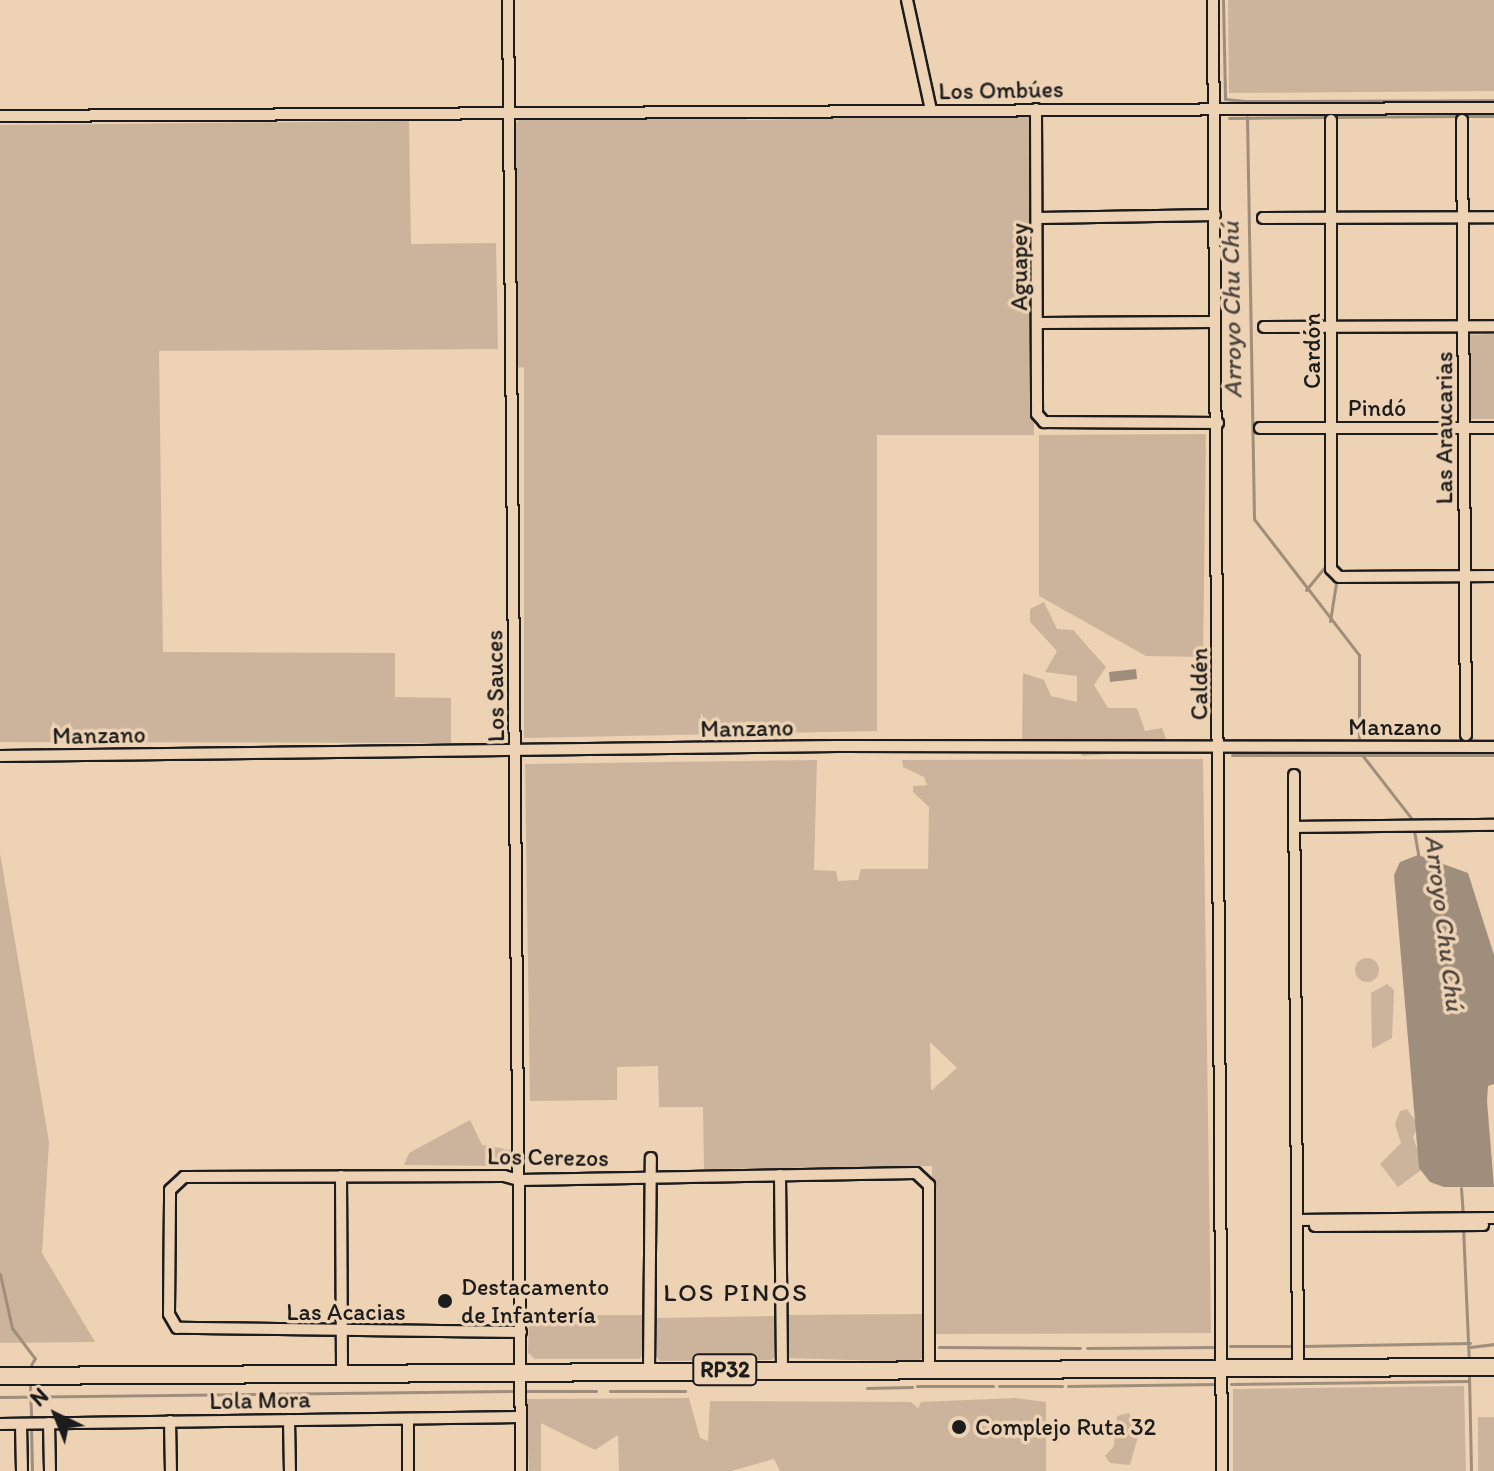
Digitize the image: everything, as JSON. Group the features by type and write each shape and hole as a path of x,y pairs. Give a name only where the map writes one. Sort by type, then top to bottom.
{"main road":[{"name":"RP32","path":"0,1376 649,1369 1478,1367"}],"street":[{"name":"Los Sauces","path":"508,0 521,1471"},
{"path":"907,0 931,110"},
{"name":"Caldén","path":"1213,0 1218,423 1222,1471"},
{"name":"Los Ombúes","path":"0,116 1214,107 1494,108"},
{"name":"Aguapey","path":"1036,109 1039,218 1037,414 1044,422 1218,423"},
{"name":"Cardón","path":"1331,120 1331,569 1339,577 1465,576"},
{"name":"Las Araucarias","path":"1462,120 1466,735"},
{"path":"1039,218 1215,215"},
{"path":"1263,218 1494,217"},
{"path":"1039,323 1215,322"},
{"path":"1264,327 1494,326"},
{"name":"Pindó","path":"1260,428 1494,428"},
{"path":"1465,576 1494,576"},
{"name":"Manzano","path":"0,756 1494,747"},
{"path":"1294,775 1298,1368"},
{"path":"1294,827 1494,825"},
{"path":"649,1369 651,1158"},
{"path":"780,1175 782,1371"},
{"name":"Los Cerezos","path":"172,1324 174,1181 341,1176 504,1176 519,1180 780,1175 921,1176 929,1185 929,1370"},
{"path":"341,1176 342,1374"},
{"path":"1463,1222 1494,1218"},
{"path":"1297,1223 1463,1222 1494,1225"},
{"name":"Las Acacias","path":"172,1324 183,1330 521,1332"},
{"name":"Lola Mora","path":"0,1424 519,1417"},
{"path":"408,1419 408,1471"},
{"path":"289,1420 290,1471"},
{"path":"170,1421 171,1471"},
{"path":"49,1423 50,1471"},
{"path":"21,1424 22,1471"}],"shaded area":[{"path":"1228,0 1494,0 1494,91 1229,93"},
{"path":"734,114 748,120 1034,114 1034,435 877,435 877,731 524,738 524,367 519,368 514,353 512,130 519,119"},
{"path":"409,121 411,244 496,243 498,349 159,351 163,652 395,653 395,697 451,698 451,743 0,742 0,125"},
{"path":"1494,334 1494,419 1470,419 1469,335"},
{"path":"1206,434 1203,657 1146,656 1039,596 1039,435"},
{"path":"1044,602 1057,629 1073,630 1106,667 1094,685 1108,708 1137,708 1145,731 1162,728 1166,738 1147,751 1083,756 1064,741 1022,739 1023,673 1044,680 1051,696 1077,702 1077,676 1045,672 1057,651 1030,622 1030,609"},
{"path":"1203,759 1211,1333 934,1334 932,1166 704,1169 703,1107 659,1107 658,1066 617,1067 617,1100 530,1101 525,764 817,760 814,870 836,871 838,881 858,880 861,869 928,869 929,807 913,792 913,786 927,785 924,777 903,767 902,760","holes":["930,1042 957,1068 932,1090"]},
{"path":"0,853 49,1142 42,1253 95,1342 0,1343"},
{"path":"1367,958 1375,962 1379,970 1375,978 1367,982 1359,978 1355,970 1359,962"},
{"path":"1387,984 1394,990 1392,1038 1372,1049 1371,993"},
{"path":"1407,1109 1419,1126 1413,1137 1424,1168 1398,1187 1380,1164 1401,1143 1395,1124 1400,1111"},
{"path":"470,1120 482,1145 511,1150 510,1166 404,1165 409,1153"},
{"path":"923,1314 922,1358 917,1362 787,1358 786,1315"},
{"path":"529,1315 644,1315 644,1352 640,1359 535,1359 528,1353"},
{"path":"776,1316 777,1356 771,1360 660,1361 654,1354 656,1318"},
{"path":"1464,1386 1466,1471 1233,1471 1233,1389"},
{"path":"689,1398 700,1438 708,1441 710,1401 911,1402 918,1408 921,1402 1015,1398 1046,1402 1046,1471 780,1471 774,1459 731,1471 619,1471 618,1435 595,1450 541,1423 541,1471 529,1471 526,1399"},
{"path":"1129,1413 1139,1433 1130,1465 1110,1463 1105,1456 1114,1446 1117,1416"},
{"path":"1478,1417 1494,1417 1494,1471 1478,1471"}],"water":[{"path":"1136,669 1137,679 1110,682 1109,672"},
{"path":"1418,855 1468,873 1494,955 1494,1084 1488,1086 1487,1101 1494,1187 1444,1187 1430,1182 1419,1168 1394,875 1400,862"}],"waterway":[{"name":"Arroyo Chu Chú","path":"1223,0 1225,99 1245,101"},
{"path":"1246,101 1494,100"},
{"path":"1335,117 1458,116"},
{"path":"1466,116 1494,116"},
{"name":"Arroyo Chu Chú","path":"1247,117 1254,519 1359,655 1359,743"},
{"path":"1229,118 1327,117"},
{"path":"1306,590 1324,568"},
{"path":"1330,621 1336,583"},
{"path":"1233,740 1459,740"},
{"path":"1473,740 1494,740"},
{"name":"Arroyo Chu Chú","path":"1359,751 1412,819 1419,859"},
{"name":"Arroyo Chu Chú","path":"1232,755 1494,755"},
{"name":"Arroyo Chu Chú","path":"1461,1188 1463,1216"},
{"name":"Arroyo Chu Chú","path":"1463,1227 1469,1363"},
{"name":"Arroyo Chu Chú","path":"0,1274 12,1328 35,1358 31,1365"},
{"path":"1302,1346 1470,1343"},
{"path":"1470,1347 1494,1344"},
{"path":"1230,1346 1292,1346"},
{"path":"939,1347 1080,1348"},
{"path":"1087,1348 1218,1347"},
{"name":"Arroyo Chu Chú","path":"1469,1375 1471,1471"},
{"path":"1231,1384 1469,1381"},
{"path":"1068,1386 1218,1384"},
{"name":"Arroyo Chu Chú","path":"30,1386 31,1416"},
{"path":"917,1386 993,1386"},
{"path":"999,1386 1062,1386"},
{"path":"867,1388 912,1387"},
{"path":"0,1397 513,1391"},
{"path":"526,1391 596,1391"},
{"path":"610,1391 685,1391"},
{"name":"Arroyo Chu Chú","path":"31,1427 32,1471"}],"place":[{"name":"Destacamento de Infantería","path":"445,1301"},
{"name":"Complejo Ruta 32","path":"959,1427"}],"district":[{"name":"LOS PINOS","path":"736,1293"}]}
